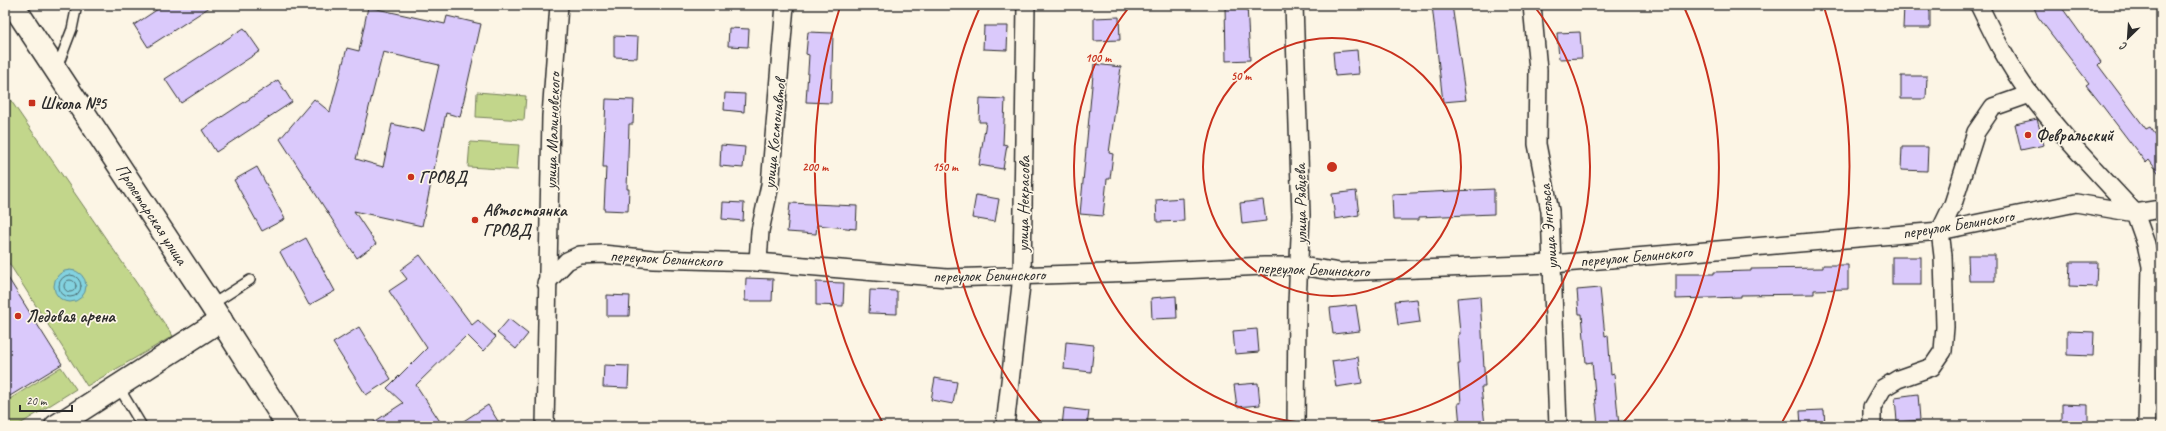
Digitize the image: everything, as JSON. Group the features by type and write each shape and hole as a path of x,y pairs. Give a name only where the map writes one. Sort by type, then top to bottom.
{"main road":[{"name":"Пролетарская улица","path":"13,5 216,313 288,426"},
{"path":"56,426 122,384 216,313"}],"street":[{"name":"улица Малиновского","path":"545,426 546,283 551,116 559,5"},
{"name":"улица Космонавтов","path":"758,262 760,231 770,185 785,5"},
{"name":"улица Некрасова","path":"1005,426 1022,276 1026,5"},
{"name":"улица Рябцева","path":"1294,5 1301,215 1300,266 1297,304 1296,426"},
{"name":"улица Энгельса","path":"1532,5 1538,70 1537,144 1550,211 1558,426"},
{"path":"1979,5 2001,49 2030,94 2134,213 2146,244 2151,266 2147,426"},
{"path":"1872,426 1872,407 1883,388 1898,379 1932,367 1943,351 1945,327 1943,256 1940,230 1953,204 1976,132 1993,107 2030,94"},
{"name":"переулок Белинского","path":"546,283 567,261 580,255 602,254 652,259 758,262 947,278 1300,266 1339,272 1552,264 1940,230 2076,203 2134,213 2161,209"},
{"path":"539,426 546,392"}],"lane":[{"path":"57,70 72,29 77,5"},
{"path":"216,313 250,280"},
{"path":"122,384 124,396 142,426"}],"green space":[{"path":"5,92 173,336 87,386 5,257"},
{"path":"477,92 526,96 524,120 476,117"},
{"path":"470,142 519,145 517,170 468,167"},
{"path":"61,367 76,389 17,426 5,426 5,402"}],"water":[{"path":"70,270 81,275 86,286 81,297 70,302 59,297 54,286 59,275"}],"building":[{"path":"164,5 213,5 148,47 134,25"},
{"path":"1225,5 1247,5 1250,60 1226,61"},
{"path":"1432,5 1452,5 1466,100 1443,102"},
{"path":"1904,5 1930,5 1930,28 1903,28"},
{"path":"2033,5 2060,5 2101,62 2098,65 2146,129 2150,127 2161,142 2161,176 2149,160 2146,163 2086,85 2089,83 2038,17"},
{"path":"368,7 445,24 447,16 481,24 460,117 446,113 422,226 354,211 376,244 357,258 280,139 314,99 330,112 347,48 359,51","holes":["383,52 439,65 424,131 392,124 383,167 356,159"]},
{"path":"1119,17 1120,40 1094,41 1094,18"},
{"path":"984,26 1008,26 1007,50 983,49"},
{"path":"244,28 260,51 181,103 165,79"},
{"path":"729,28 749,29 748,47 728,46"},
{"path":"808,32 833,33 831,103 806,102 809,55 806,54"},
{"path":"1580,32 1582,58 1559,59 1557,33"},
{"path":"614,36 638,37 637,58 614,57"},
{"path":"1357,50 1359,74 1335,76 1333,52"},
{"path":"1094,64 1121,67 1109,153 1113,154 1110,179 1107,179 1103,216 1080,214"},
{"path":"1901,76 1927,76 1926,99 1901,99"},
{"path":"278,80 292,102 216,152 202,130"},
{"path":"725,93 745,94 744,112 724,110"},
{"path":"980,98 1005,99 1003,144 1007,145 1003,169 979,165 986,122 979,122"},
{"path":"606,99 634,100 633,124 629,124 627,189 629,189 628,211 604,210 606,167 603,167"},
{"path":"2037,119 2044,145 2021,150 2015,124"},
{"path":"721,145 745,147 743,168 720,166"},
{"path":"1902,147 1928,147 1927,171 1901,170"},
{"path":"257,167 285,219 262,231 234,180"},
{"path":"1494,189 1494,214 1419,217 1419,220 1393,220 1392,194"},
{"path":"1356,191 1359,215 1335,219 1332,194"},
{"path":"976,195 999,199 995,222 972,218"},
{"path":"1183,198 1184,221 1157,222 1156,200"},
{"path":"1263,200 1266,221 1242,224 1240,203"},
{"path":"723,202 744,203 743,221 722,219"},
{"path":"790,203 857,206 856,229 817,225 816,234 787,232"},
{"path":"306,238 335,291 309,305 280,252"},
{"path":"420,255 472,325 478,320 496,337 483,351 467,335 416,385 443,426 368,426 403,403 387,388 427,348 389,291 407,279 400,270"},
{"path":"1968,255 1995,255 1995,281 1969,281"},
{"path":"1892,257 1921,257 1921,285 1892,285"},
{"path":"2070,262 2097,262 2096,287 2069,286"},
{"path":"1823,265 1848,265 1848,289 1814,290 1814,294 1741,295 1741,297 1676,299 1676,274 1714,274 1714,272 1751,271 1751,269 1823,268"},
{"path":"5,273 62,364 5,399"},
{"path":"746,278 773,279 772,301 745,301"},
{"path":"816,282 844,283 843,306 816,305"},
{"path":"1600,288 1605,336 1608,335 1611,375 1614,374 1619,426 1598,426 1592,362 1586,363 1582,314 1579,314 1577,290"},
{"path":"870,290 897,291 897,314 869,313"},
{"path":"607,295 630,296 629,316 607,316"},
{"path":"1176,296 1177,318 1152,319 1151,298"},
{"path":"1480,296 1485,387 1481,387 1485,426 1460,426 1458,403 1461,403 1458,364 1460,364 1458,335 1460,334 1457,298"},
{"path":"1417,299 1420,322 1398,325 1395,301"},
{"path":"1356,305 1360,331 1333,334 1330,308"},
{"path":"509,319 528,334 516,349 497,333"},
{"path":"359,327 391,379 366,395 333,343"},
{"path":"1257,329 1259,352 1235,354 1233,331"},
{"path":"2067,331 2094,332 2093,356 2067,355"},
{"path":"1066,342 1094,345 1091,372 1064,369"},
{"path":"1358,357 1362,383 1336,387 1332,361"},
{"path":"604,365 629,366 628,388 603,387"},
{"path":"935,378 957,382 953,404 931,400"},
{"path":"1258,383 1260,405 1237,407 1234,385"},
{"path":"1918,394 1920,420 1897,422 1895,397"},
{"path":"2062,404 2088,405 2088,426 2062,426"},
{"path":"488,405 501,426 456,426"},
{"path":"1064,408 1089,411 1087,426 1062,426"},
{"path":"1824,410 1825,426 1801,426 1800,411"}],"place":[{"name":"Школа №5","path":"32,103"},
{"name":"Февральский","path":"2028,135"},
{"name":"ГРОВД","path":"411,177"},
{"name":"Автостоянка ГРОВД","path":"475,220"},
{"name":"Ледовая арена","path":"18,316"}]}
